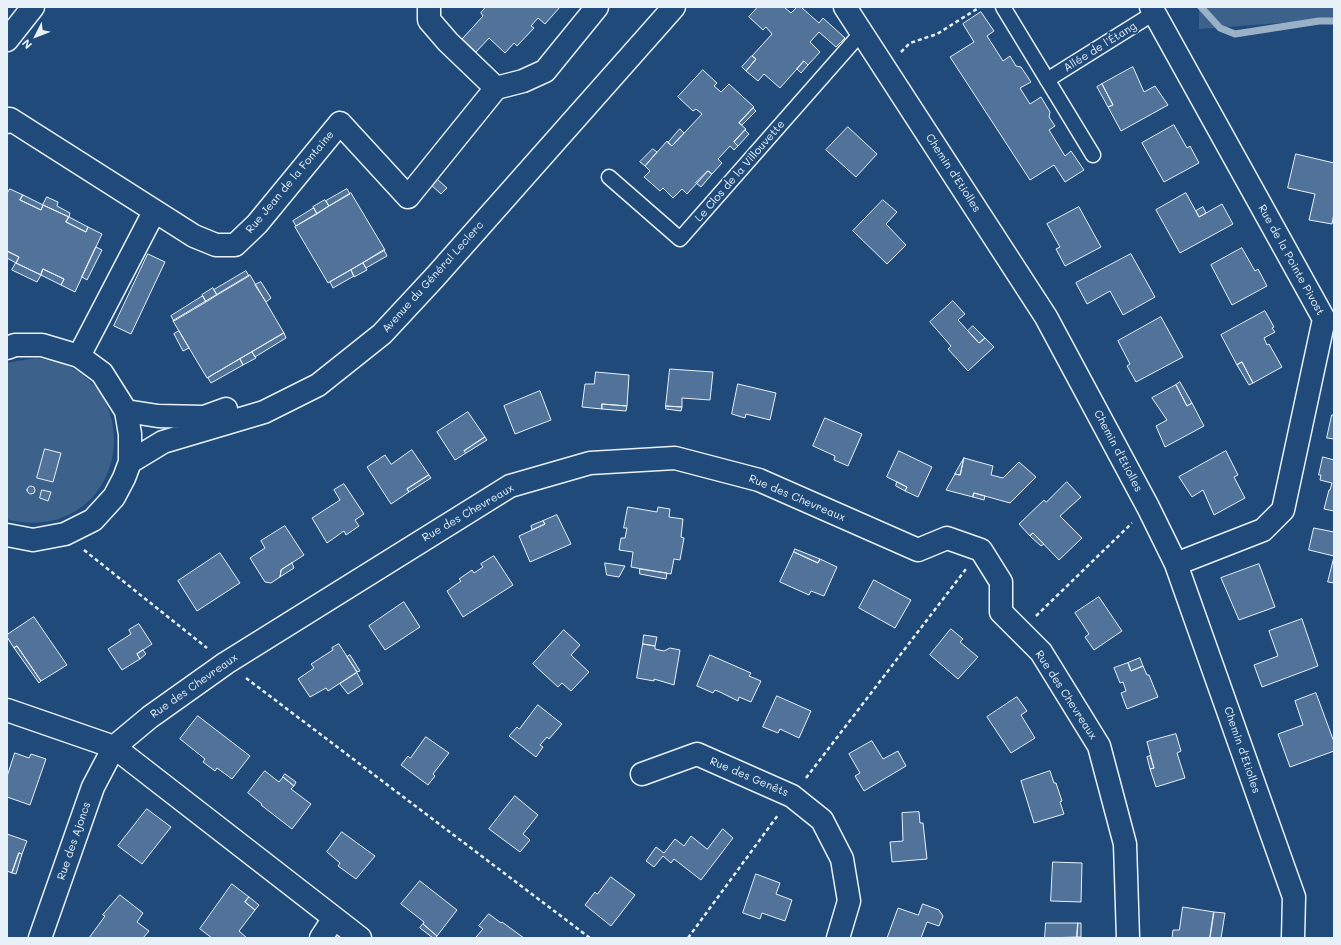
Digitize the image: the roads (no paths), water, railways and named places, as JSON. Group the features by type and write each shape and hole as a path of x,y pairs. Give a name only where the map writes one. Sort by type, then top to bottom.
{"street":[{"path":"7,40 33,7"},
{"path":"429,7 429,20 448,42 496,88 523,81 545,71 597,7"},
{"name":"Avenue du Général Leclerc","path":"126,411 158,416 204,417 256,399 310,373 372,324 424,268 655,7"},
{"name":"Avenue du Général Leclerc","path":"130,462 163,442 264,412 318,385 382,334 435,277 674,7"},
{"name":"Chemin d'Etiolles","path":"845,7 1046,317 1148,507 1176,564 1294,897 1294,938"},
{"name":"Rue de la Pointe Pivost","path":"1152,10 1324,319 1283,510 1263,530 1176,564"},
{"name":"Rue Jean de la Fontaine","path":"7,122 10,119 154,212 194,236 216,245 235,245 257,224 340,123 408,196 496,88"},
{"path":"79,356 154,212"},
{"path":"7,535 34,540 65,534 92,520 114,497 130,462 130,434 126,411 102,373 79,356 42,345 10,346"},
{"name":"Rue des Chevreaux","path":"114,748 150,717 226,663 510,486 590,463 675,458 759,480 918,550 947,538 981,550 1002,582 1001,612 1041,652 1099,746 1125,844 1128,938"},
{"path":"7,710 114,748 360,938"},
{"name":"Rue des Ajoncs","path":"40,938 93,787 114,748"},
{"name":"Rue des Genêts","path":"642,774 697,754 792,796 822,820 842,859 849,901 838,938"},
{"path":"322,938 334,918"}],"lane":[{"path":"1003,7 1093,155"},
{"name":"Allée de l'Étang","path":"1046,80 1152,10"},
{"name":"Le Clos de la Villouvette","path":"609,177 680,239 862,32"}],"waterway":[{"path":"1201,7 1220,28 1235,34 1319,21 1334,21"}]}
